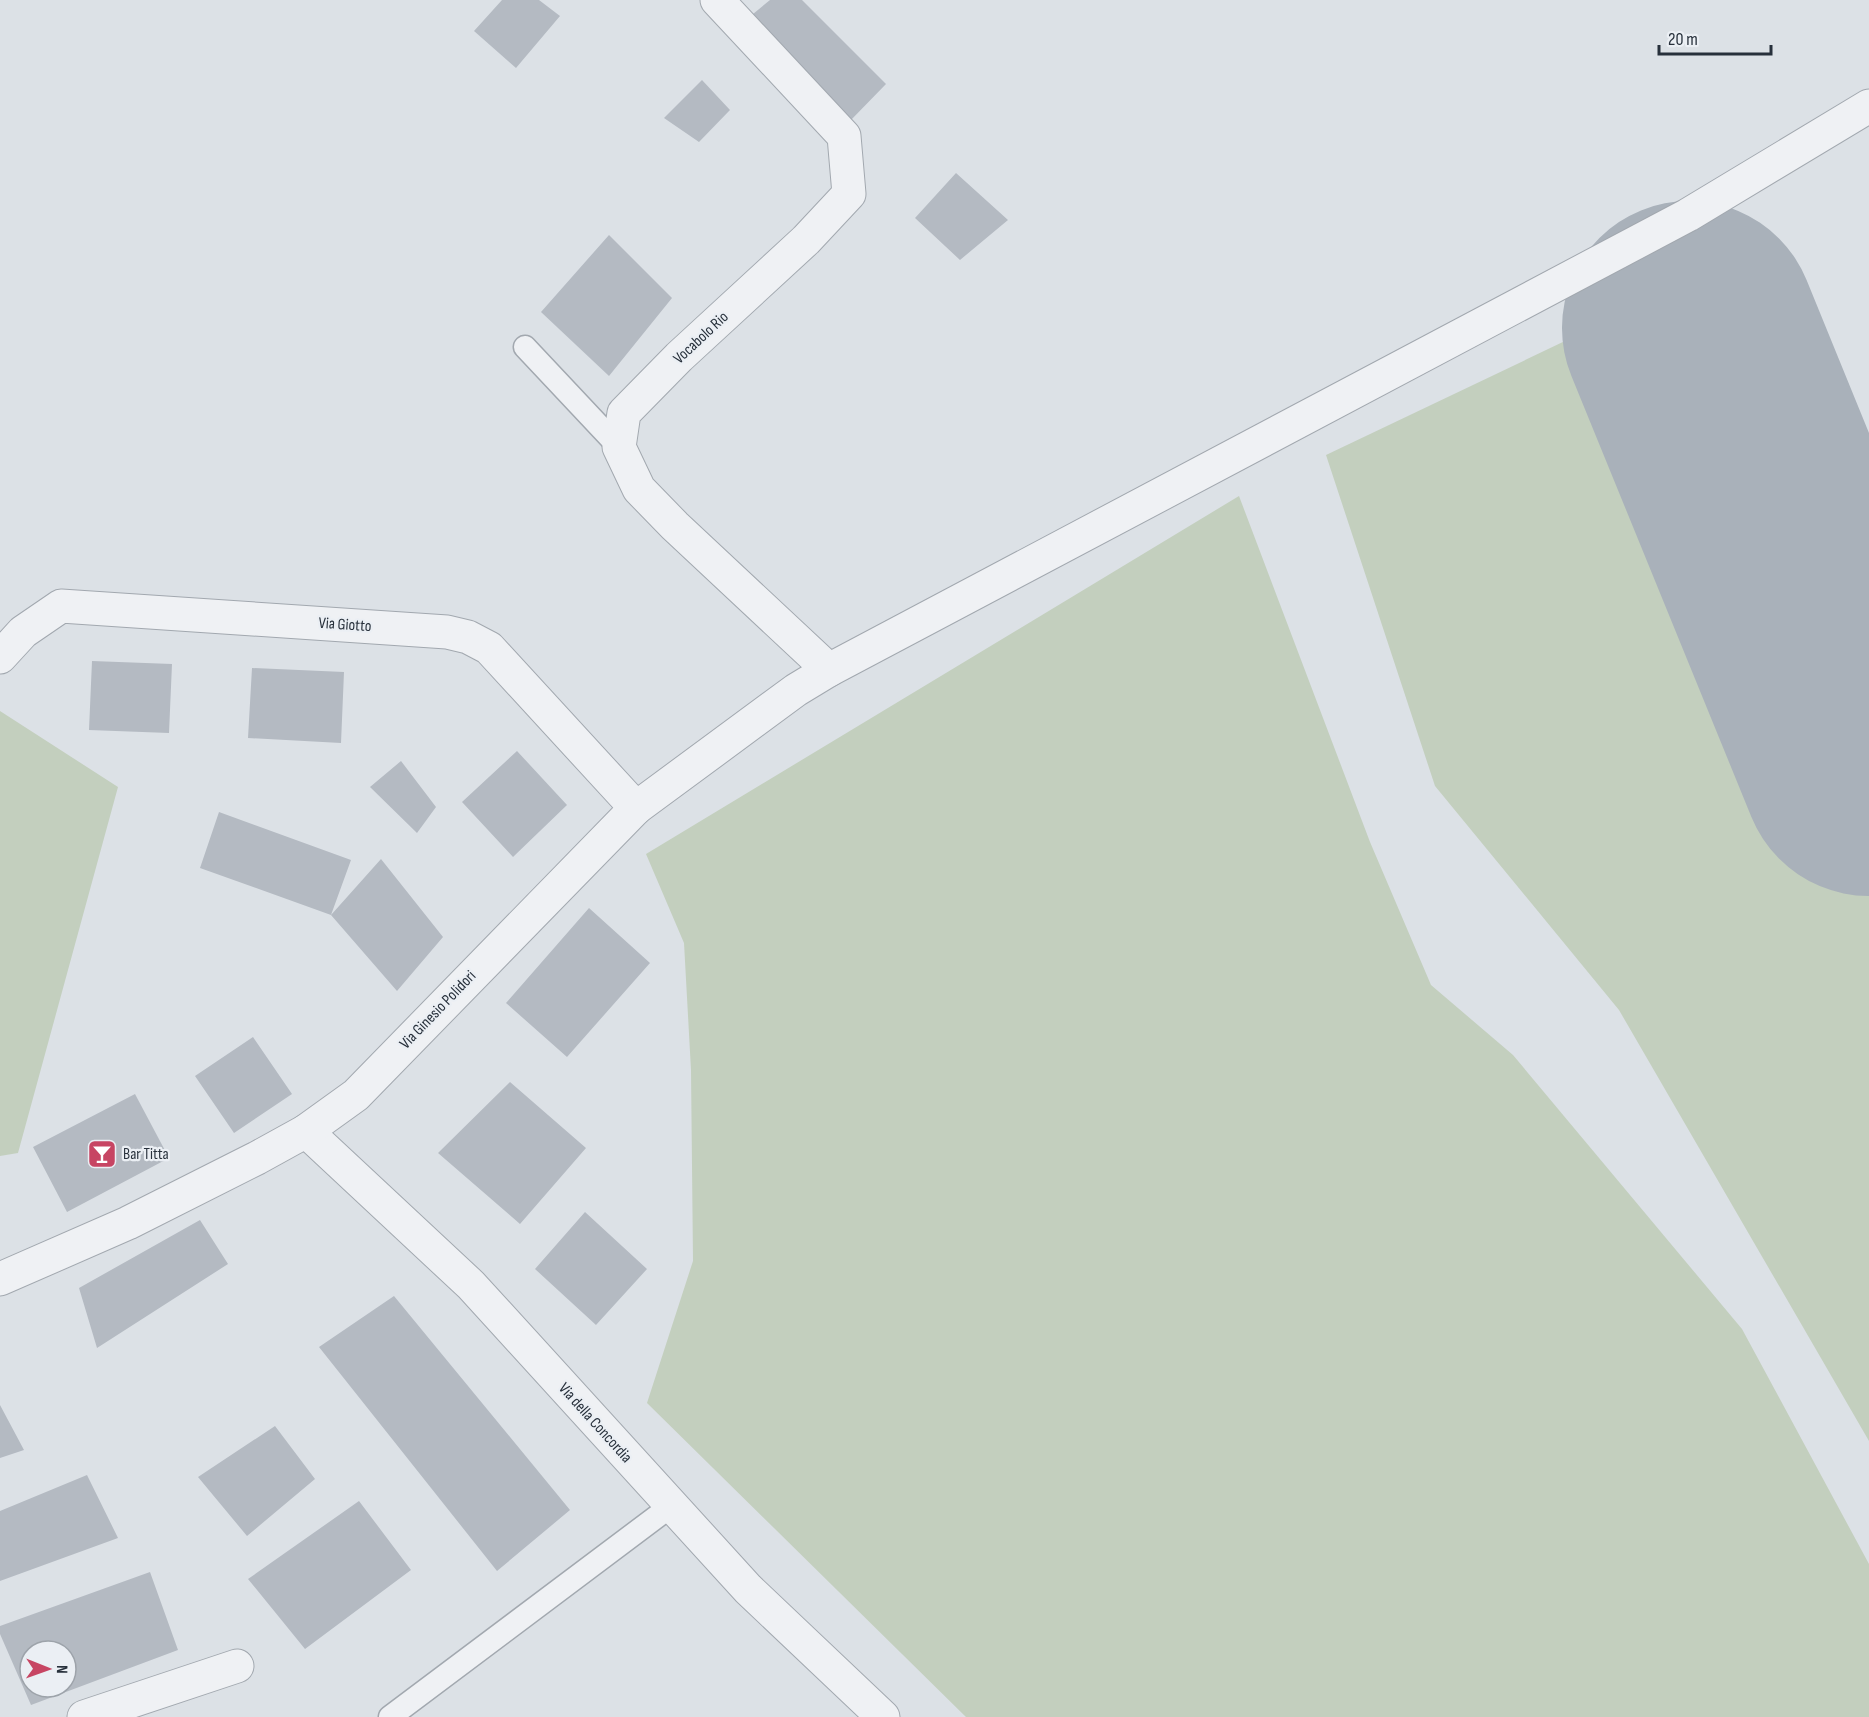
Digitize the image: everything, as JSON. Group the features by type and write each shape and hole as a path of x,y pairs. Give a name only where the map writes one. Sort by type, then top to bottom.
{"street":[{"name":"Vocabolo Rio","path":"619,447 624,413 680,357 806,240 849,194 844,136 730,5"},
{"name":"Via Ginesio Polidori","path":"0,1279 128,1223 257,1158 306,1131 356,1095 636,808 796,690 829,670 1688,215 1869,106"},
{"path":"619,447 639,489 675,526 829,670"},
{"name":"Via Giotto","path":"0,657 23,632 61,606 458,634 489,648 636,808"},
{"name":"Via della Concordia","path":"306,1131 471,1285 748,1589 883,1717"},
{"path":"84,1717 237,1666"}],"lane":[{"path":"525,347 619,447"},
{"path":"390,1717 671,1506"}],"green space":[{"path":"1735,260 1869,586 1869,1441 1619,1010 1435,786 1326,455"},
{"path":"1239,496 1370,842 1431,985 1513,1055 1742,1329 1869,1564 1869,1717 966,1717 647,1403 693,1261 691,1070 684,943 646,854"},
{"path":"0,711 118,787 18,1153 0,1156"}],"building":[{"path":"502,0 539,0 560,16 516,68 474,31"},
{"path":"770,0 802,0 886,84 850,121 742,23"},
{"path":"702,80 730,110 699,142 664,118"},
{"path":"956,173 1008,220 960,260 915,218"},
{"path":"609,235 672,298 609,376 541,312"},
{"path":"92,661 172,664 169,733 89,730"},
{"path":"252,668 344,672 341,743 248,738"},
{"path":"517,751 567,805 513,857 462,802"},
{"path":"401,761 436,807 417,833 370,787"},
{"path":"219,812 351,860 331,915 200,868"},
{"path":"381,859 443,937 397,991 331,915"},
{"path":"589,908 650,963 567,1057 506,1003"},
{"path":"253,1037 292,1094 234,1133 195,1076"},
{"path":"510,1082 586,1148 520,1224 438,1153"},
{"path":"135,1094 169,1158 67,1212 33,1147"},
{"path":"585,1212 647,1269 596,1325 535,1269"},
{"path":"200,1220 228,1264 97,1348 79,1288"},
{"path":"394,1296 570,1510 497,1571 319,1347"},
{"path":"0,1405 24,1450 0,1458"},
{"path":"275,1426 315,1479 247,1536 198,1477"},
{"path":"87,1475 118,1538 0,1581 0,1511"},
{"path":"359,1501 411,1570 305,1649 248,1579"},
{"path":"150,1572 178,1650 78,1687 78,1639 18,1639 18,1675 0,1634 0,1626"},
{"path":"28,1699 47,1699 31,1705"}],"runway":[{"path":"1689,328 1869,769"}],"place":[{"name":"Bar Titta","path":"102,1154"}]}
